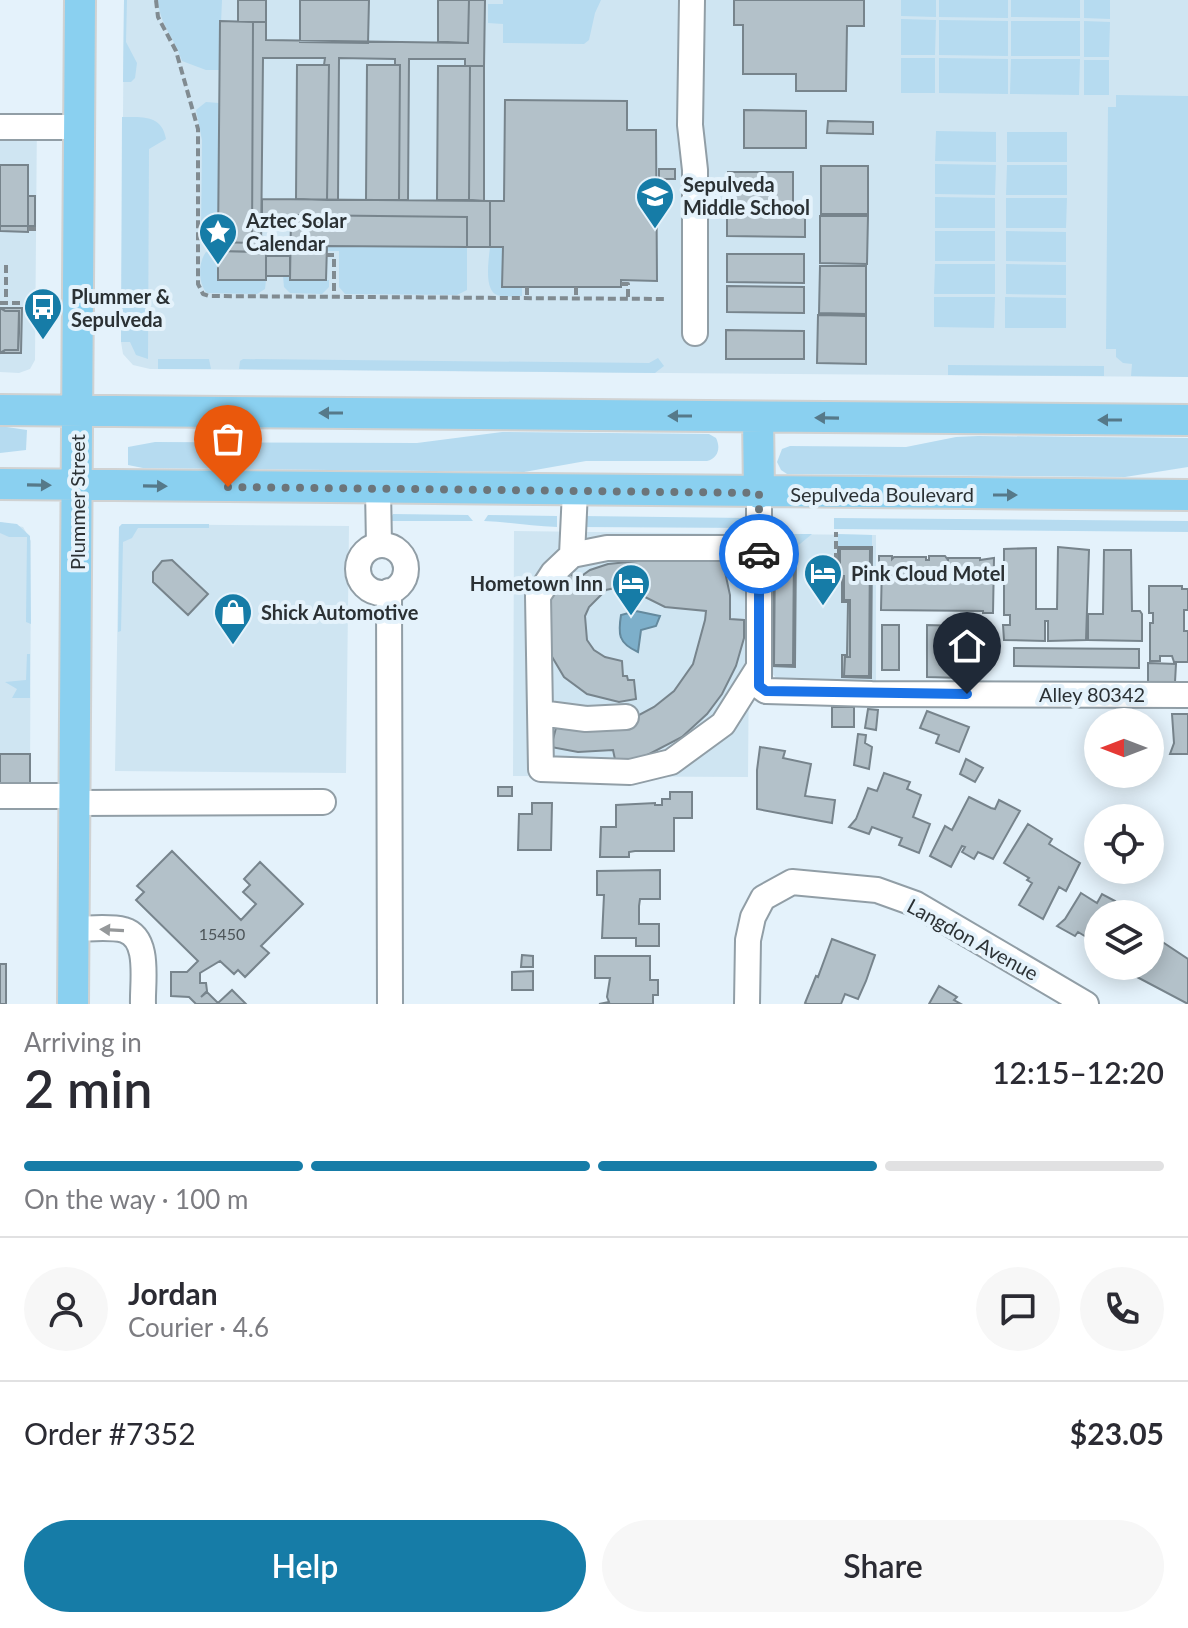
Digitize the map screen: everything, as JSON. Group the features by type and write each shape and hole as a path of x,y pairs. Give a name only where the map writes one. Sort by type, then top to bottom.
{"main road":[{"name":"Plummer Street","path":"73,1004 80,0"},
{"path":"0,410 1188,420"},
{"path":"758,417 759,493"},
{"name":"Sepulveda Boulevard","path":"0,484 1188,495"}],"street":[{"path":"692,0 690,125 695,170 695,333"},
{"path":"0,127 79,127"},
{"path":"378,489 379,545"},
{"path":"572,555 575,491"},
{"path":"759,493 759,548 759,667 723,724 671,762 630,772 541,769 538,596 553,573 572,555 607,548 759,548"},
{"path":"379,545 387,545 400,553 405,567 401,582 389,591 373,591 361,581 359,573 361,557 379,545"},
{"path":"389,591 390,1004"},
{"name":"Alley 80342","path":"759,667 759,686 766,691 1188,695"},
{"path":"540,713 586,719 626,717"},
{"path":"0,796 75,800 323,802"},
{"name":"Langdon Avenue","path":"747,1004 748,940 753,917 763,898 792,882 877,890 916,904 1086,1004"},
{"path":"73,929 123,930 136,938 142,954 143,1004"}],"path":[{"path":"156,0 158,17 176,51 198,129 198,284 201,292 209,296 664,299"},
{"path":"28,229 39,229"},
{"path":"326,255 334,255 334,297"},
{"path":"6,265 3,303 38,303"},
{"path":"621,284 628,284 628,299"},
{"path":"527,287 527,298"},
{"path":"576,287 576,299"},
{"path":"836,532 836,585"}],"shaded area":[{"name":"Sepulveda Middle School","path":"124,0 1188,0 1188,377 150,369 133,365 123,354 121,342"},
{"path":"124,0 127,0 126,42 137,63 135,78 131,82 123,82"},
{"path":"158,0 222,0 219,70 206,70 182,61 161,16"},
{"path":"503,0 601,0 589,40 584,44 503,43 503,24 488,23 488,4 503,4"},
{"path":"901,0 936,0 936,17 901,16"},
{"path":"939,0 1008,0 1008,18 939,17"},
{"path":"1011,0 1080,0 1080,18 1011,17"},
{"path":"1084,0 1110,0 1110,19 1084,18"},
{"path":"901,19 936,20 935,55 901,55"},
{"path":"939,20 1008,21 1008,56 939,55"},
{"path":"1011,21 1080,21 1080,56 1011,56"},
{"path":"1084,21 1110,22 1109,57 1084,57"},
{"path":"901,58 935,58 935,93 901,93"},
{"path":"939,58 1008,59 1008,94 939,93"},
{"path":"1011,59 1080,59 1079,95 1010,94"},
{"path":"1084,60 1109,60 1109,95 1084,95"},
{"path":"1116,95 1188,96 1188,377 1131,376 1132,364 1123,363 1116,357 1116,349 1106,349 1108,107 1116,107"},
{"path":"206,102 219,103 218,242 206,242 201,233 202,140 196,110"},
{"path":"0,115 37,115 35,360 30,369 19,373 0,372"},
{"path":"122,117 156,121 166,139 149,149 148,359 136,355 130,342 121,342"},
{"path":"936,131 996,132 996,162 935,161"},
{"path":"1007,132 1067,132 1067,162 1007,162"},
{"path":"935,164 996,165 995,195 935,194"},
{"path":"1007,165 1067,165 1067,195 1006,195"},
{"path":"935,197 995,198 995,228 935,228"},
{"path":"1006,198 1067,198 1066,228 1006,228"},
{"path":"935,231 995,231 995,261 935,261"},
{"path":"1006,231 1066,232 1066,262 1006,261"},
{"path":"327,246 467,247 467,290 457,295 345,294 339,287 339,251 326,251"},
{"path":"490,247 503,247 502,286 522,287 522,296 501,296 492,290 488,272"},
{"path":"218,251 218,280 266,280 265,289 257,294 207,293 200,267 206,252"},
{"path":"935,264 995,264 995,294 934,294"},
{"path":"1006,264 1066,265 1066,295 1006,294"},
{"path":"283,276 290,276 291,280 329,280 329,287 322,294 290,293 284,287"},
{"path":"934,297 995,297 994,328 934,327"},
{"path":"1005,297 1066,298 1066,328 1005,328"},
{"path":"658,358 664,366 655,373 239,369 243,359 649,363"},
{"path":"158,359 209,359 211,369 158,369"},
{"path":"948,365 1104,366 1104,376 948,375"},
{"path":"0,426 27,430 26,450 0,453"},
{"path":"502,432 709,434 716,438 718,449 714,458 707,461 586,461 524,472 143,468 128,465 128,447 155,442 417,443"},
{"path":"978,436 1188,438 1188,467 1125,477 787,474 777,462 782,449 790,446 906,447"},
{"path":"393,514 468,515 473,521 389,521"},
{"path":"488,515 557,516 557,527 484,521"},
{"path":"582,516 747,518 750,528 582,527"},
{"path":"834,518 1188,521 1188,532 834,529"},
{"path":"0,522 23,527 31,541 30,785 0,785"},
{"path":"0,522 17,524 30,536 31,624 26,622 27,537 9,537 0,533"},
{"name":"Shick Automotive","path":"122,524 349,526 346,773 115,771 119,527"},
{"path":"122,524 209,524 209,528 138,528 132,538 123,542 121,631 118,632 119,527"},
{"name":"Hometown Inn","path":"514,531 750,534 748,777 513,776"},
{"name":"Pink Cloud Motel","path":"771,534 876,535 876,681 778,680 770,671"},
{"path":"771,534 812,534 794,549 774,665 770,665"},
{"path":"838,534 872,535 872,549 840,549 838,568"},
{"path":"636,611 660,616 656,626 641,630 638,652 626,645 620,633 621,615"},
{"path":"27,654 30,654 30,698 12,698 17,689 5,682 26,680"}],"building":[{"path":"238,0 266,0 266,22 238,22"},
{"path":"300,0 369,0 368,43 300,42"},
{"path":"438,0 469,0 468,43 438,42"},
{"path":"469,0 485,0 484,66 465,66 465,59 409,59 408,200 399,200 400,65 395,65 395,59 339,58 338,200 327,200 329,65 324,65 325,58 263,58 261,252 218,251 218,242 252,243 253,22 266,22 266,40 468,43"},
{"path":"734,0 864,0 864,26 847,26 846,91 796,91 796,74 743,74 743,25 734,25"},
{"path":"220,21 253,22 252,243 218,242"},
{"path":"297,65 329,65 327,200 296,199"},
{"path":"367,65 400,65 399,200 366,200"},
{"path":"438,66 470,66 469,200 437,200"},
{"path":"470,66 484,66 484,201 469,200"},
{"path":"505,100 627,101 627,130 656,130 657,281 621,280 621,287 502,287 503,247 490,247 490,201 504,201"},
{"path":"744,110 806,111 806,148 744,148"},
{"path":"828,121 873,122 873,134 827,133"},
{"path":"0,165 28,165 28,226 0,226"},
{"path":"821,166 868,166 868,214 821,214"},
{"path":"659,169 675,169 675,179 659,179"},
{"path":"728,172 793,172 793,204 728,204"},
{"path":"28,196 35,196 35,226 28,226"},
{"path":"262,199 490,201 490,247 467,247 467,217 291,215 291,218 262,218"},
{"path":"727,210 805,210 805,237 727,236"},
{"path":"291,215 467,217 467,247 327,246 326,280 290,280"},
{"path":"820,216 868,216 867,264 820,263"},
{"path":"0,226 28,226 28,232 0,231"},
{"path":"218,251 266,252 266,280 218,280"},
{"path":"727,254 804,254 804,283 727,282"},
{"path":"266,256 290,256 290,276 266,276"},
{"path":"820,266 866,266 866,314 819,313"},
{"path":"727,286 804,287 804,313 727,312"},
{"path":"0,308 19,311 18,350 0,353"},
{"path":"2,308 22,308 21,353 2,353 18,350 19,311 5,311"},
{"path":"818,315 866,316 866,364 817,363"},
{"path":"726,330 804,331 804,359 726,359"},
{"path":"773,546 796,546 795,667 772,666","holes":["775,548 794,549 793,665 774,665"]},
{"path":"838,547 872,547 871,678 842,677 842,655 847,655 848,602 842,602 842,578 838,578","holes":["840,549 870,549 869,676 844,676 845,657 850,657 850,600 844,600"]},
{"path":"1058,547 1089,550 1086,640 1048,641 1048,621 1045,621 1045,641 1004,640 1003,625 1010,625 1010,615 1004,615 1004,549 1036,548 1036,609 1057,609"},
{"path":"775,548 794,549 793,665 774,665"},
{"path":"840,549 870,549 869,676 844,676 845,657 850,657 850,600 844,600"},
{"path":"1104,550 1131,550 1132,611 1142,614 1142,641 1088,640 1088,614 1103,614"},
{"path":"708,554 722,558 730,595 730,619 744,620 744,638 736,666 722,694 707,714 682,737 634,762 616,764 613,750 578,752 551,747 557,724 628,721 654,707 674,691 693,664 706,611 665,607 631,590 606,590 589,607 585,616 587,640 594,650 605,657 622,661 623,676 634,680 636,699 619,702 587,694 564,677 548,650 546,605 567,569 576,580 590,570 608,564"},
{"path":"879,556 892,556 892,559 926,557 926,560 929,556 945,556 948,560 994,558 993,613 881,610 882,562 879,562"},
{"path":"172,560 208,594 188,615 153,582 153,572 162,561"},
{"path":"1149,586 1182,586 1182,589 1188,589 1184,631 1188,631 1188,662 1174,662 1172,656 1160,656 1160,661 1150,661 1153,613 1149,613"},
{"path":"882,625 899,625 899,670 882,670"},
{"path":"927,625 963,626 962,678 927,677"},
{"path":"1014,648 1139,649 1139,668 1014,666"},
{"path":"1148,663 1176,664 1175,682 1148,682"},
{"path":"832,707 854,707 854,727 832,727"},
{"path":"868,709 878,710 876,730 865,728"},
{"path":"927,711 969,727 959,752 936,743 939,735 920,728"},
{"path":"1172,714 1188,714 1188,754 1170,754 1174,743"},
{"path":"858,734 866,735 865,743 872,747 869,769 854,765"},
{"path":"760,747 785,751 783,758 811,764 805,796 835,800 832,823 757,809"},
{"path":"0,754 30,754 30,785 0,785"},
{"path":"966,759 983,768 975,782 960,774"},
{"path":"884,773 910,782 907,789 921,795 913,817 930,824 919,853 899,845 902,838 872,827 869,834 849,827 856,819 868,788 877,791"},
{"path":"498,787 512,787 512,796 498,796"},
{"path":"670,792 692,792 692,818 674,818 674,851 635,851 629,852 629,857 600,857 601,827 616,827 616,805 662,805 662,799 670,799"},
{"path":"969,797 995,809 999,800 1020,811 993,859 978,852 974,859 962,852 965,847 962,846 951,867 930,856 945,826 952,830"},
{"path":"532,803 552,803 551,850 518,850 519,814 532,814"},
{"path":"1028,824 1052,839 1049,844 1080,863 1066,891 1059,887 1043,919 1019,905 1032,883 1027,880 1029,878 1004,863"},
{"path":"172,851 241,920 256,904 243,892 250,885 244,879 260,862 303,904 261,946 269,953 245,977 238,970 234,974 220,961 200,973 200,983 206,983 207,991 201,997 207,992 218,1003 232,990 246,1004 196,1004 189,997 171,996 171,972 187,972 198,961 136,900 144,892 137,886"},
{"path":"660,870 660,899 640,899 639,906 639,924 659,924 659,946 636,946 636,938 602,938 604,895 597,895 597,871"},
{"path":"1081,893 1092,900 1084,900 1084,936 1078,932 1075,936 1057,926"},
{"path":"1102,894 1113,900 1099,900"},
{"path":"832,939 875,955 866,981 858,999 845,994 841,1004 807,1004 805,1003"},
{"path":"1164,943 1188,959 1188,1004 1143,980 1164,980"},
{"path":"522,955 533,956 533,967 521,967"},
{"path":"595,956 650,956 650,980 658,980 658,995 653,995 653,1004 599,1004 609,1002 610,978 595,978"},
{"path":"0,964 6,964 6,1004 0,1004"},
{"path":"533,971 533,990 512,990 512,972"},
{"path":"939,986 957,997 954,1000 961,1004 929,1004"}],"way so far":[{"path":"228,487 759,493 759,554"}],"place":[{"name":"Sepulveda Middle School","path":"655,230"},
{"name":"Aztec Solar Calendar","path":"218,266"},
{"name":"Plummer & Sepulveda","path":"43,341"},
{"name":"Pink Cloud Motel","path":"823,607"},
{"name":"Hometown Inn","path":"631,617"},
{"name":"Shick Automotive","path":"233,646"}],"route":[{"path":"759,554 759,686 766,691 967,694"}]}
